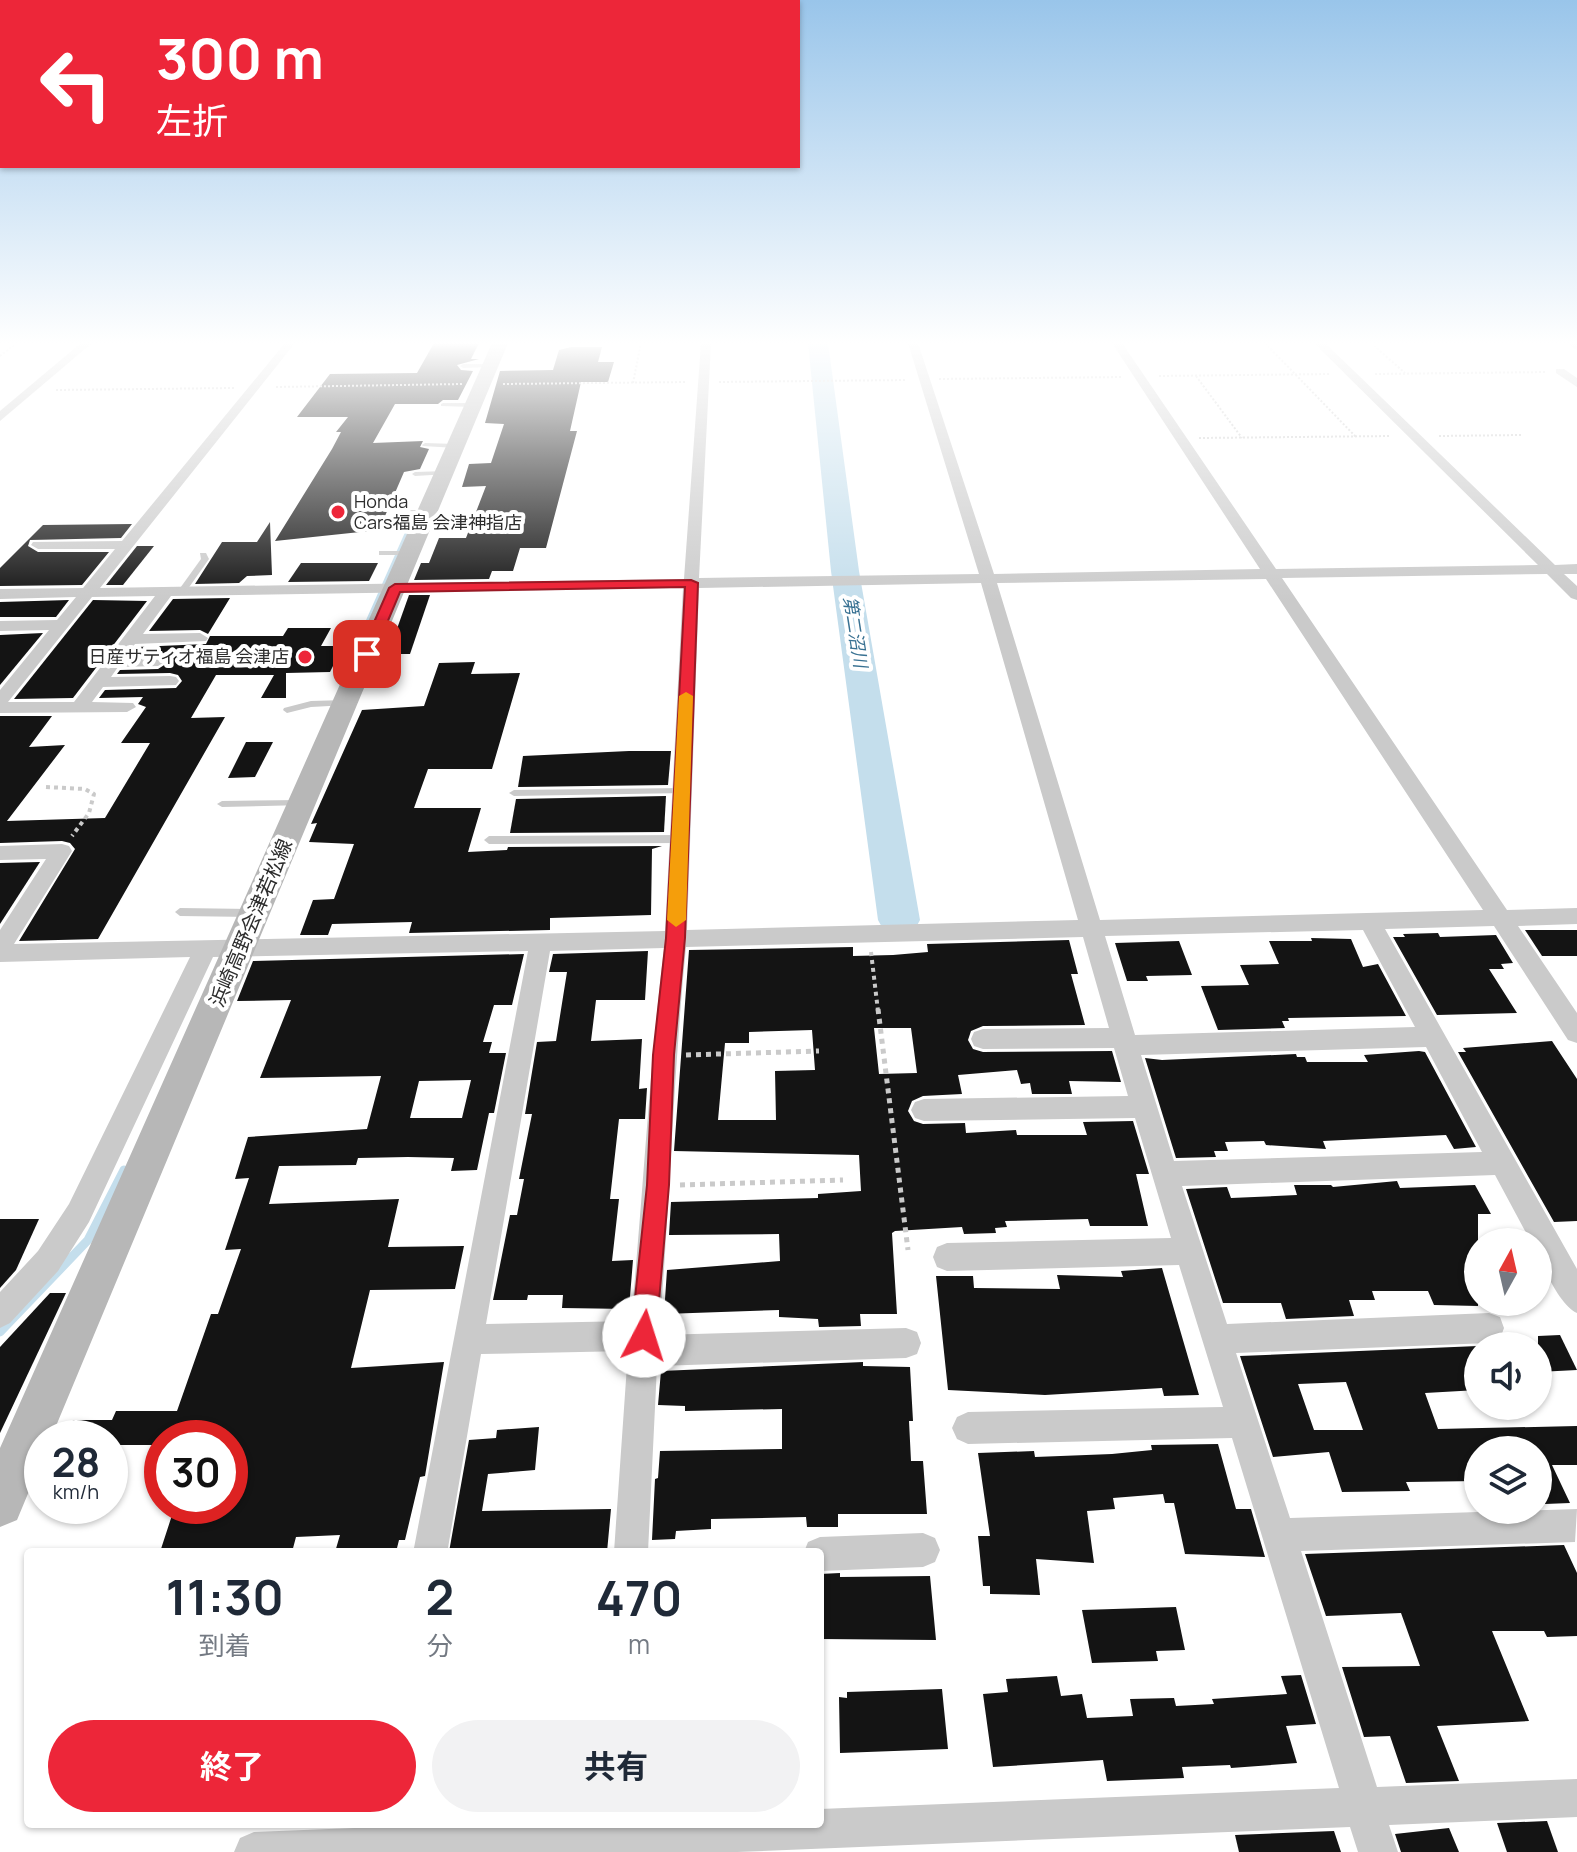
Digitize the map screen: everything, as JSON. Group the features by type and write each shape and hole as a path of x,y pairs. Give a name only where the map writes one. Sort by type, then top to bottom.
{"main road":[{"name":"浜崎高野会津若松線","path":"0,1503 223,949 255,913 378,630 394,553 416,520 454,429"}],"street":[{"path":"0,701 221,429"},
{"path":"631,1548 643,1343 658,1185 663,1055 676,938 691,583 701,429"},
{"path":"940,429 988,579 1144,1107 1378,1852"},
{"path":"1174,429 1577,1033"},
{"path":"1408,429 1577,595"},
{"path":"38,545 126,545"},
{"path":"0,594 1577,569"},
{"path":"79,707 130,639 174,592"},
{"path":"0,626 61,625"},
{"path":"130,639 200,638"},
{"path":"114,662 158,661"},
{"path":"98,682 170,681"},
{"path":"0,708 127,707"},
{"path":"0,853 62,851"},
{"path":"0,950 62,851"},
{"path":"0,912 23,911"},
{"path":"0,950 223,949 1577,916"},
{"path":"1369,921 1577,1298"},
{"path":"431,1548 541,941"},
{"path":"0,1313 48,1261 79,1213 223,949"},
{"path":"983,1039 1125,1041 1433,1037"},
{"path":"924,1110 1144,1107"},
{"path":"1166,1174 1502,1163"},
{"path":"947,1257 1191,1251"},
{"path":"1218,1339 1489,1328"},
{"path":"468,1339 643,1343 906,1343"},
{"path":"968,1428 1244,1422"},
{"path":"1279,1535 1575,1525"},
{"path":"824,1554 923,1550"},
{"path":"254,1852 1577,1798"}],"lane":[{"path":"425,445 447,446"},
{"path":"415,474 437,472"},
{"path":"400,512 416,520"},
{"path":"394,528 416,520"},
{"path":"174,592 205,559 203,555"},
{"path":"348,628 378,630"},
{"path":"287,710 311,704 346,703"},
{"path":"514,793 682,791"},
{"path":"222,804 303,803"},
{"path":"489,840 680,839"},
{"path":"180,912 255,913"}],"path":[{"path":"1236,429 1242,438"},
{"path":"1349,429 1356,437"},
{"path":"1180,438 1521,435"},
{"path":"46,787 85,789 94,794 89,813 62,851"},
{"path":"869,933 908,1250"},
{"path":"663,1055 819,1051"},
{"path":"658,1185 843,1180"}],"building":[{"path":"338,429 381,429 373,443 423,441 420,447 429,449 420,469 404,472 379,530 275,541 341,432 336,432"},
{"path":"502,429 577,431 546,548 520,548 513,571 492,571 489,579 414,580 421,563 429,563 439,538 466,538 486,486 462,487 469,464 491,463"},
{"path":"270,522 272,575 247,576 239,583 195,584 222,542 257,542"},
{"path":"132,524 121,538 30,540 28,546 38,552 109,552 82,585 0,586 0,568 43,525"},
{"path":"137,546 154,546 123,585 106,585"},
{"path":"301,563 378,563 369,581 288,582"},
{"path":"409,595 430,595 410,654 388,654"},
{"path":"230,598 208,634 200,630 149,631 173,599"},
{"path":"69,600 56,617 0,617 0,602"},
{"path":"93,600 147,601 73,698 14,699"},
{"path":"288,628 331,628 321,646 343,646 330,672 286,673 286,698 261,698 274,675 216,675 191,718 225,717 98,939 19,941 75,849 70,843 62,841 0,843 0,716 52,716 29,747 65,745 7,821 105,818 150,743 121,743 146,707 138,704 143,697 99,698 105,690 176,688 182,681 178,675 170,673 117,674 120,670 158,669 169,662 158,653 132,654 137,647 206,644 210,636 283,636"},
{"path":"43,633 0,685 0,635"},
{"path":"475,662 471,674 520,673 492,769 428,769 414,808 481,808 468,852 507,850 508,847 662,846 652,849 651,915 550,918 550,930 409,933 412,922 332,924 328,935 300,935 313,900 334,899 354,844 309,842 317,823 311,824 362,710 424,706 439,663"},
{"path":"246,742 273,742 255,777 228,778"},
{"path":"671,751 668,785 518,787 523,756"},
{"path":"666,796 664,832 510,833 516,799"},
{"path":"40,862 0,924 0,863"},
{"path":"1525,930 1577,930 1577,956 1542,956"},
{"path":"1438,933 1440,937 1496,935 1513,963 1501,964 1504,969 1489,969 1517,1013 1437,1015 1393,937"},
{"path":"1311,938 1351,939 1363,967 1378,964 1406,1016 1288,1018 1289,1021 1282,1021 1285,1028 1218,1030 1201,986 1249,985 1240,965 1279,964 1269,941 1312,941"},
{"path":"1069,940 1078,974 1071,974 1085,1025 983,1026 971,1031 968,1040 973,1049 983,1052 1112,1051 1121,1082 1069,1081 1072,1094 1032,1094 1030,1083 1021,1084 1017,1070 958,1075 962,1094 923,1096 912,1101 908,1111 914,1121 923,1124 965,1123 966,1133 1016,1130 1017,1135 1087,1135 1083,1122 1133,1121 1149,1174 1136,1174 1148,1226 1090,1226 1088,1219 1005,1221 1007,1227 995,1228 996,1233 964,1234 962,1227 895,1231 892,1233 897,1314 860,1314 861,1326 819,1327 818,1319 779,1317 779,1310 664,1314 667,1270 780,1261 779,1234 669,1235 671,1202 818,1198 818,1194 861,1191 859,1155 674,1151 689,950 853,947 853,956 893,955 928,952 927,944","holes":["874,1028 911,1028 917,1073 879,1074","812,1030 815,1070 775,1071 776,1120 718,1120 725,1043 749,1043 749,1032"]},
{"path":"1179,941 1192,975 1146,976 1148,981 1127,981 1115,943"},
{"path":"648,951 645,1000 596,1000 591,1041 642,1039 639,1089 647,1088 645,1119 619,1119 610,1199 619,1199 612,1261 633,1260 629,1309 562,1308 563,1295 528,1295 527,1300 493,1300 510,1215 517,1215 524,1179 519,1179 532,1114 525,1114 537,1042 556,1041 567,972 549,972 553,954"},
{"path":"524,954 512,1005 494,1005 483,1042 492,1042 489,1053 506,1053 494,1113 489,1113 477,1170 451,1171 454,1158 408,1157 358,1158 356,1165 279,1166 269,1204 399,1199 388,1247 464,1246 455,1289 370,1290 351,1368 444,1362 425,1476 420,1477 405,1540 399,1540 397,1548 336,1548 340,1535 296,1537 293,1548 161,1548 169,1524 248,1524 248,1420 144,1420 144,1445 128,1445 128,1420 112,1420 116,1411 177,1411 211,1314 218,1314 241,1249 225,1250 249,1178 235,1179 248,1137 367,1129 381,1076 260,1078 291,1000 237,1001 253,961","holes":["471,1080 462,1118 410,1118 419,1081"]},
{"path":"1552,1041 1577,1079 1577,1221 1554,1222 1458,1052 1466,1052 1463,1048"},
{"path":"1425,1052 1476,1147 1454,1149 1446,1135 1323,1141 1326,1149 1266,1145 1264,1141 1225,1142 1228,1151 1214,1151 1216,1157 1176,1158 1145,1058 1162,1060 1296,1054 1297,1057 1305,1057 1307,1062 1368,1062 1364,1055"},
{"path":"1397,1181 1400,1188 1475,1185 1491,1214 1478,1214 1478,1228 1464,1228 1464,1306 1434,1305 1428,1291 1372,1291 1375,1300 1349,1300 1354,1316 1286,1319 1281,1303 1223,1303 1186,1189 1227,1187 1231,1198 1297,1195 1294,1185 1333,1187"},
{"path":"0,1219 39,1219 16,1270 0,1288"},
{"path":"1162,1268 1199,1395 1164,1396 1162,1388 1045,1395 948,1390 936,1276 973,1276 974,1288 1060,1289 1057,1275 1123,1277 1121,1271"},
{"path":"50,1293 66,1293 0,1433 0,1347"},
{"path":"1552,1335 1560,1335 1577,1370 1552,1371"},
{"path":"1464,1347 1464,1391 1425,1393 1438,1429 1577,1426 1577,1465 1552,1465 1552,1436 1464,1436 1464,1481 1406,1482 1410,1491 1342,1492 1329,1452 1273,1457 1240,1356","holes":["1346,1382 1363,1430 1314,1430 1298,1384"]},
{"path":"863,1362 863,1366 910,1367 913,1421 909,1421 911,1461 923,1461 927,1514 838,1514 838,1527 807,1527 806,1517 711,1519 711,1529 676,1531 675,1539 652,1540 655,1479 658,1478 660,1451 782,1449 782,1409 685,1411 685,1406 658,1405 661,1371"},
{"path":"539,1427 535,1470 488,1474 482,1511 611,1509 607,1548 450,1548 469,1440 496,1438 497,1430"},
{"path":"1218,1444 1236,1509 1251,1509 1265,1557 1185,1554 1174,1503 1165,1503 1163,1494 1113,1498 1115,1509 1087,1511 1094,1563 1036,1559 1040,1595 990,1594 990,1586 983,1586 978,1536 990,1536 978,1453 1034,1451 1035,1457 1152,1450 1151,1445"},
{"path":"1552,1465 1570,1503 1552,1504"},
{"path":"1564,1545 1577,1573 1577,1636 1547,1637 1544,1631 1492,1631 1529,1721 1437,1726 1459,1781 1406,1783 1390,1736 1364,1737 1342,1667 1420,1666 1401,1613 1326,1616 1305,1554"},
{"path":"840,1573 840,1577 930,1576 936,1640 824,1639 824,1574"},
{"path":"1176,1607 1185,1650 1156,1651 1158,1661 1092,1663 1082,1610"},
{"path":"1301,1675 1316,1724 1286,1726 1297,1763 1231,1768 1230,1765 1182,1767 1184,1778 1107,1781 1103,1760 993,1767 983,1694 1008,1692 1006,1679 1057,1676 1061,1696 1082,1694 1087,1718 1133,1716 1130,1699 1174,1698 1176,1706 1214,1704 1212,1699 1287,1694 1281,1676"},
{"path":"942,1689 948,1749 840,1753 839,1697 847,1698 847,1692"},
{"path":"1547,1821 1558,1852 1507,1852 1497,1823"},
{"path":"1449,1828 1459,1852 1401,1852 1395,1834"},
{"path":"1334,1831 1341,1852 1239,1852 1235,1835"}],"waterway":[{"name":"第二沼川","path":"828,429 845,571 899,920"},
{"path":"355,651 415,516"},
{"path":"0,1332 88,1240 124,1170"}],"slow traffic":[{"path":"676,920 686,696"}],"place":[{"name":"Honda Cars福島 会津神指店","path":"338,512"},
{"name":"日産サティオ福島 会津店","path":"305,657"}],"route":[{"path":"367,654 395,588 691,583 676,938 663,1055 658,1185 644,1336"}]}
